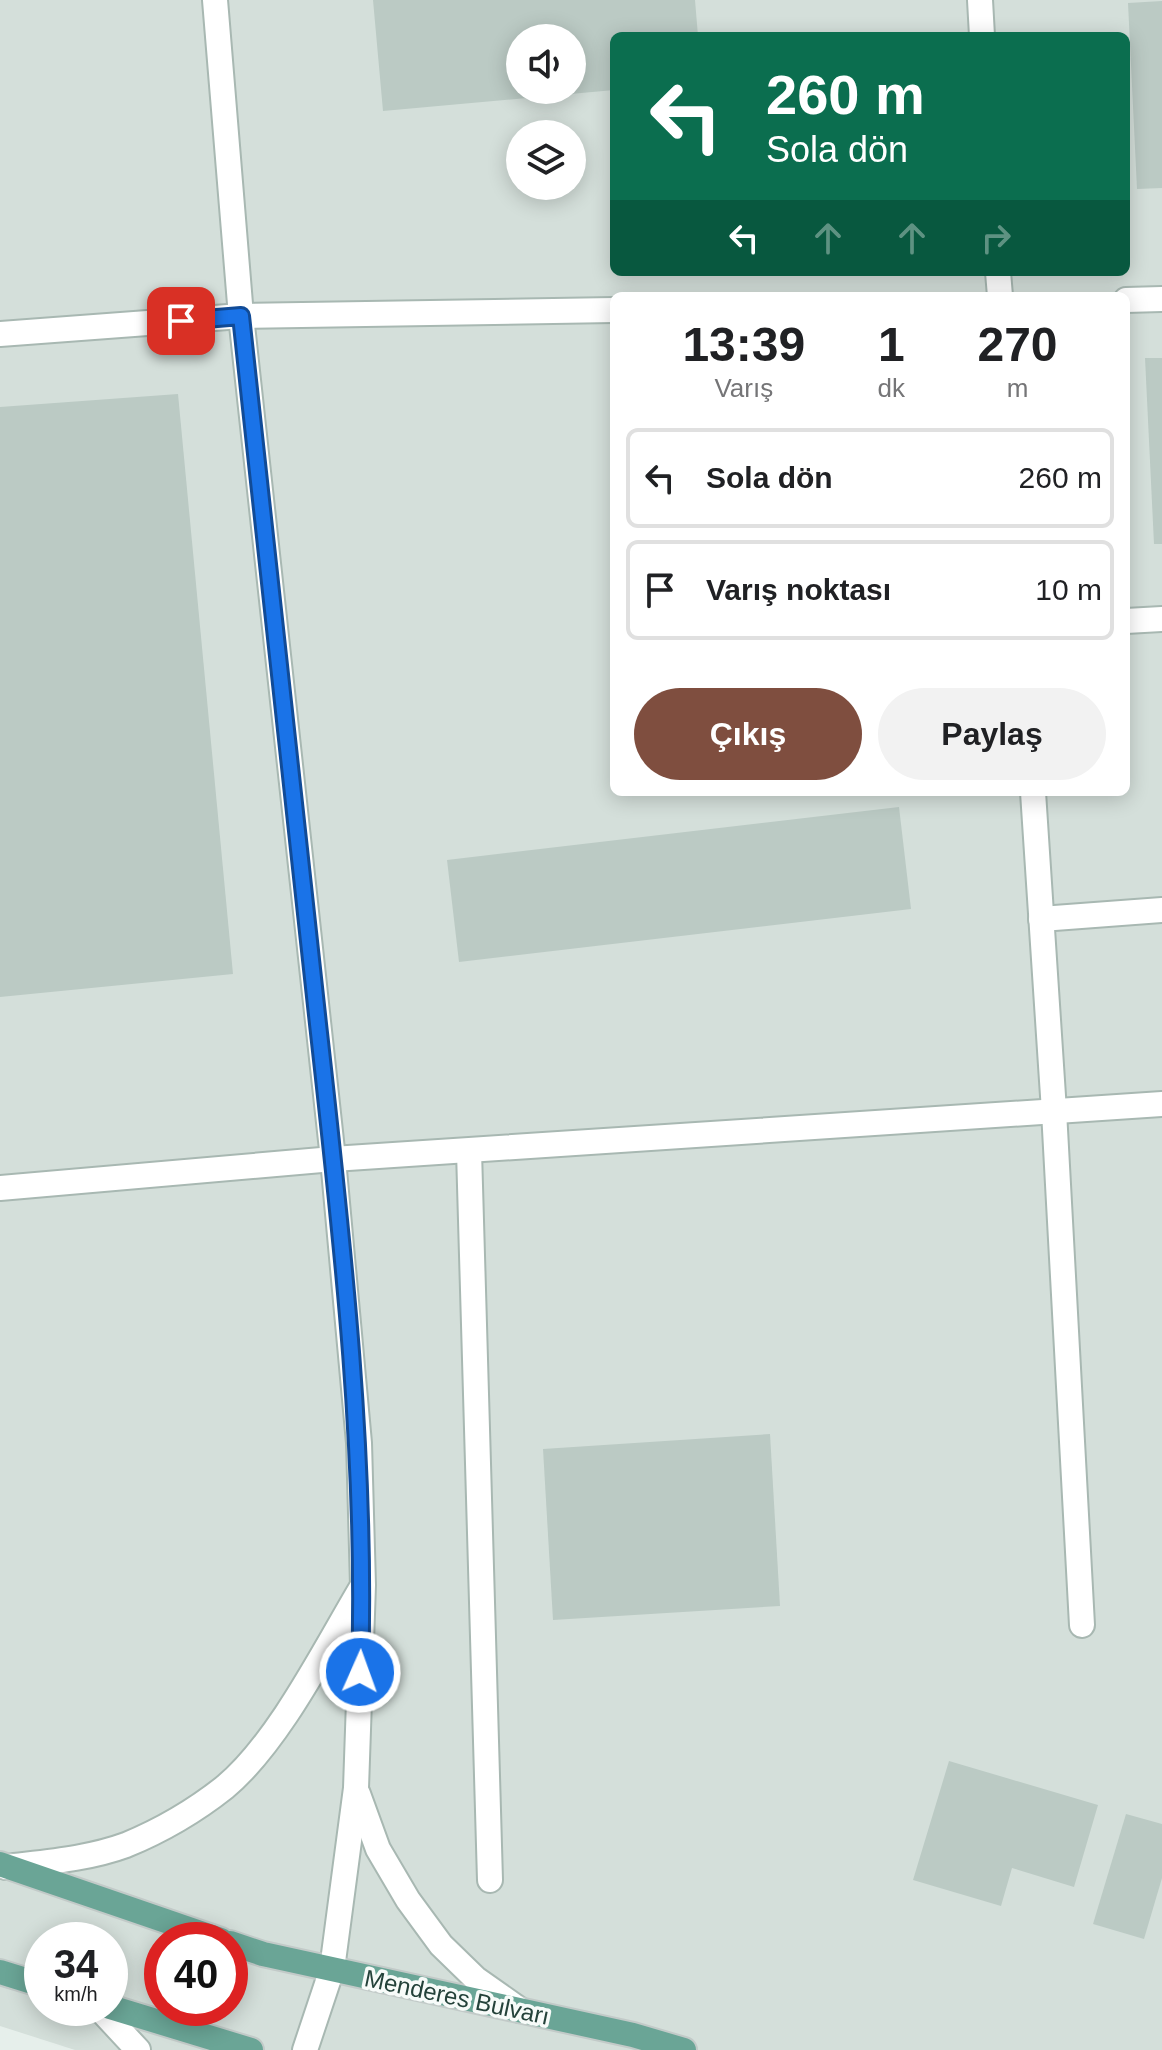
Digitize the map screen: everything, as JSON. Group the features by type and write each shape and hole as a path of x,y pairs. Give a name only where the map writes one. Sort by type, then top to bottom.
{"main road":[{"path":"3,1866 168,1922"},
{"name":"Menderes Bulvarı","path":"248,1949 633,2035 684,2050"},
{"path":"0,1972 24,1979"},
{"path":"128,2012 251,2050"}],"street":[{"path":"215,0 241,316 333,1159 359,1443 363,1585 356,1788 332,1969 305,2050"},
{"path":"980,0 982,32"},
{"path":"1130,300 1162,299"},
{"path":"0,334 241,316 610,310"},
{"path":"1130,621 1162,619"},
{"path":"1033,796 1082,1625"},
{"path":"1041,919 1162,910"},
{"path":"0,1188 333,1159 1162,1104"},
{"path":"469,1151 490,1880"},
{"path":"3,1866 79,1857 124,1845 173,1822 226,1786 260,1749 294,1701 363,1585"},
{"path":"356,1788 378,1849 408,1900 441,1945 476,1979 522,2011"},
{"path":"116,2026 138,2050"}],"shaded area":[{"path":"0,0 1162,0 1162,2050 75,2050 0,2026"}],"building":[{"path":"373,0 695,0 698,32 610,32 610,90 586,93 586,24 506,24 506,100 383,111"},
{"path":"1162,1 1162,188 1137,189 1128,3"},
{"path":"1145,358 1162,358 1162,544 1154,544"},
{"path":"178,394 233,974 0,997 0,407"},
{"path":"899,807 911,909 459,962 447,860"},
{"path":"770,1434 780,1606 553,1620 543,1449"},
{"path":"949,1761 1098,1805 1074,1887 1012,1868 1001,1906 913,1880"},
{"path":"1126,1814 1162,1824 1162,1878 1144,1939 1093,1924"}],"route":[{"path":"181,321 241,316 333,1159 359,1443 363,1585 360,1672"}]}
